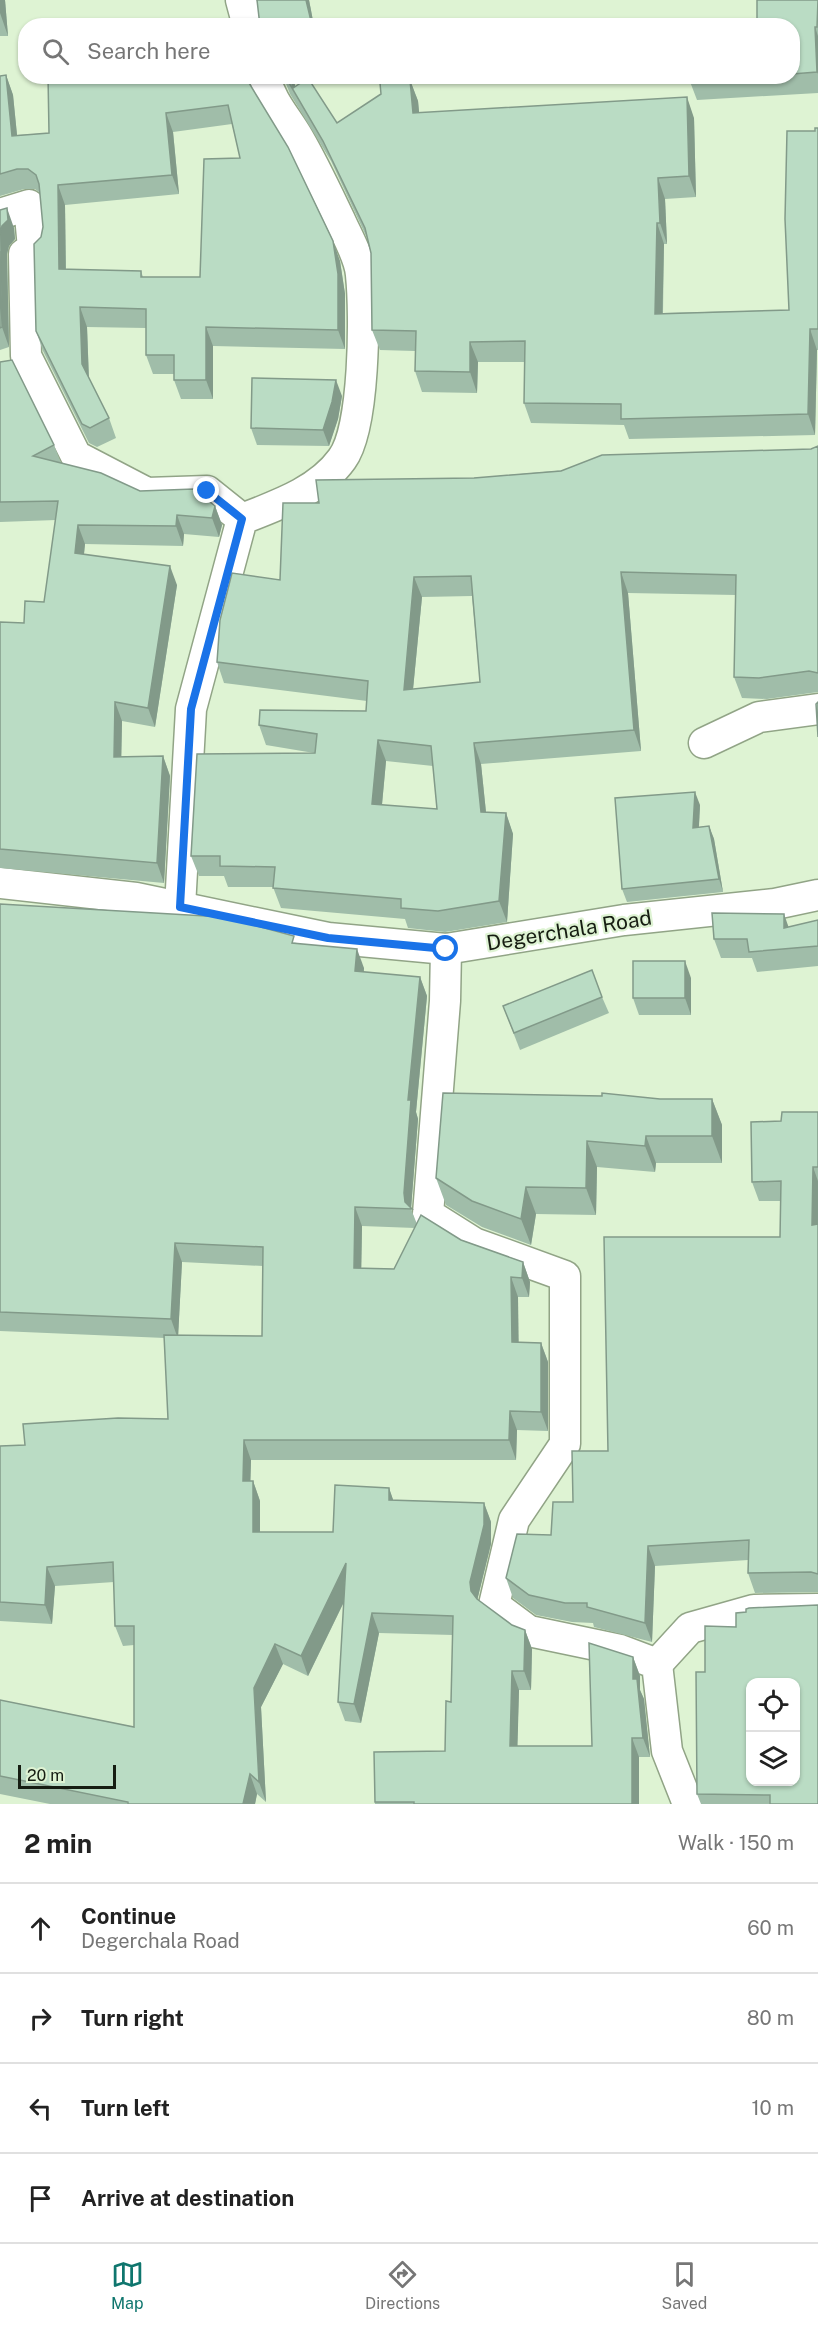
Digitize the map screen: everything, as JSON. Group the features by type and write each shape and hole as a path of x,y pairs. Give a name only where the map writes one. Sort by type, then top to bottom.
{"street":[{"path":"241,0 246,18"},
{"path":"242,519 284,503 316,484 343,458 354,427 361,376 361,273 339,220 299,138 271,99 266,84"},
{"path":"0,214 29,205 33,248 24,254 26,356 14,363 76,456 147,493 207,491 242,519"},
{"path":"316,484 363,483"},
{"path":"180,907 191,709 242,519"},
{"path":"704,743 759,717 818,709"},
{"name":"Degerchala Road","path":"0,883 136,898 328,938 446,949 624,920 775,904 818,895"},
{"path":"446,949 445,1001 428,1214 474,1243 565,1276 565,1444 514,1520 494,1605 529,1632 621,1650 657,1664"},
{"path":"688,1804 667,1750 657,1664 690,1628 754,1610 818,1609"}],"building":[{"path":"257,0 306,0 310,18 259,18"},
{"path":"757,0 818,0 817,27 815,27 817,72 800,73 800,18 757,18"},
{"path":"6,75 12,136 49,133 48,84 250,84 288,147 333,241 338,274 338,330 206,327 206,380 174,380 174,355 146,355 146,309 80,307 82,364 109,418 90,428 82,424 36,331 34,244 41,237 43,227 36,175 28,169 17,169 0,174 0,76","holes":["228,105 240,158 204,159 200,277 141,277 141,271 59,269 58,185 172,175 166,113"]},
{"path":"290,84 293,88 299,84 312,84 337,123 381,94 380,84 410,84 413,113 687,97 689,176 658,178 660,223 657,223 655,314 789,310 785,219 787,131 815,131 815,128 818,128 818,329 810,329 808,414 621,419 621,404 524,403 525,341 470,342 470,372 415,371 416,331 372,330 371,253 365,228 323,141"},
{"path":"7,208 8,220 2,226 0,234 0,210"},
{"path":"0,251 2,327 0,328"},
{"path":"12,360 54,445 33,456 101,473 140,491 194,489 215,506 212,518 177,515 176,526 78,525 75,553 170,566 148,708 115,702 114,757 163,756 157,863 0,849 0,622 24,623 25,601 44,602 58,501 0,502 0,362"},
{"path":"252,378 336,380 323,430 251,428"},
{"path":"818,446 818,673 809,671 759,678 734,677 736,575 621,572 634,730 474,743 481,812 506,813 499,901 438,911 401,908 401,899 273,888 275,867 220,866 220,856 191,856 197,754 315,753 317,734 259,725 260,710 366,711 368,681 217,662 220,620 232,573 280,580 283,503 319,503 316,480 474,478 561,471 602,455 811,449","holes":["471,576 480,682 404,690 414,577","378,740 431,746 437,809 372,804"]},
{"path":"818,702 818,737 816,704"},
{"path":"695,792 693,828 709,826 719,879 622,889 615,798"},
{"path":"0,904 223,917 294,936 292,943 357,949 355,971 420,977 408,1100 411,1100 404,1193 405,1202 412,1209 355,1207 354,1268 394,1269 421,1215 461,1240 523,1262 522,1278 511,1277 512,1342 541,1343 541,1412 510,1411 509,1440 244,1440 243,1481 253,1481 253,1532 333,1532 335,1485 389,1488 389,1500 484,1503 484,1525 470,1582 471,1591 477,1599 512,1625 525,1630 524,1671 512,1671 510,1746 592,1746 589,1643 633,1657 633,1679 637,1679 643,1738 632,1738 632,1804 375,1802 374,1752 445,1751 446,1701 451,1702 453,1616 372,1613 354,1704 338,1702 346,1563 301,1656 275,1644 254,1688 259,1782 250,1774 243,1804 128,1804 128,1802 0,1776 0,1700 134,1727 134,1626 115,1626 113,1562 47,1567 45,1605 0,1602 0,1446 25,1445 23,1424 118,1418 168,1419 164,1335 262,1336 263,1247 175,1243 171,1319 0,1312"},
{"path":"712,913 784,914 784,928 818,920 818,946 749,952 747,939 714,939"},
{"path":"633,961 685,961 685,998 633,998"},
{"path":"592,970 602,997 514,1033 503,1006"},
{"path":"443,1093 602,1096 602,1093 660,1099 712,1099 712,1136 646,1136 645,1146 587,1141 586,1188 526,1187 521,1219 472,1201 436,1178"},
{"path":"782,1112 818,1112 818,1167 813,1167 812,1225 818,1224 818,1574 811,1572 748,1573 749,1540 648,1546 645,1623 587,1607 587,1603 565,1603 529,1595 506,1578 517,1534 551,1535 553,1502 573,1502 572,1451 608,1451 604,1237 780,1237 781,1181 752,1182 751,1122 781,1121"},
{"path":"818,1605 818,1804 770,1804 770,1795 697,1794 696,1672 705,1672 705,1626 736,1627 736,1613 746,1612 746,1609"}],"route":[{"path":"207,491 242,519 191,709 180,907 328,938 446,949"}]}
